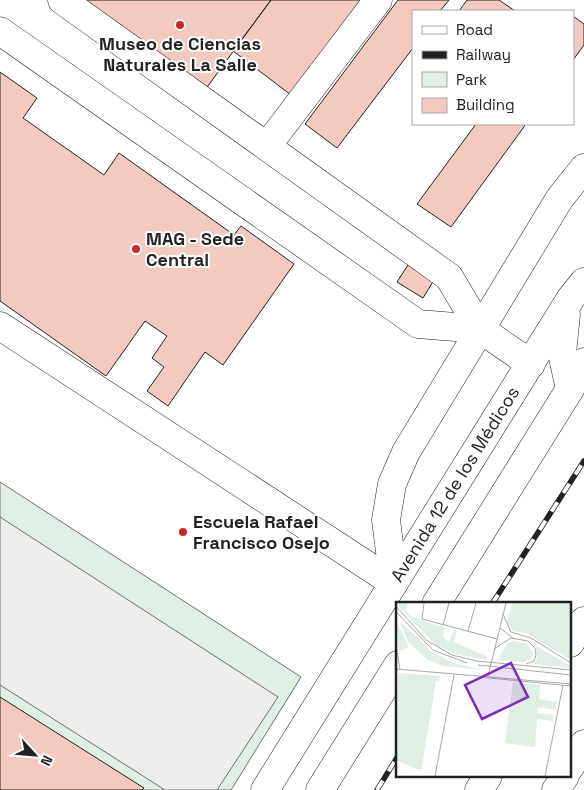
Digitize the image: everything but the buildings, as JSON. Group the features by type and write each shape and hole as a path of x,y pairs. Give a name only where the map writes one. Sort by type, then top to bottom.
{"main road":[{"path":"62,0 449,277 480,329 577,394"},
{"path":"266,146 378,0"},
{"path":"0,31 418,324 480,329"},
{"path":"394,583 386,520 392,484 406,452 560,198 584,168"},
{"path":"577,394 564,371 562,334 578,290"},
{"name":"Avenida 12 de los Médicos","path":"265,790 578,290"},
{"path":"0,326 394,583"},
{"path":"437,602 577,394 584,362"},
{"path":"572,640 584,621"},
{"path":"320,790 396,668"},
{"path":"479,790 487,778"},
{"path":"558,790 564,778"}],"green space":[{"path":"0,482 301,677 231,790 0,790"}],"shaded area":[{"path":"0,517 278,697 217,790 165,790 0,685"}],"railway":[{"path":"493,602 584,461"},
{"path":"377,790 396,759"}],"place":[{"name":"Museo de Ciencias Naturales La Salle","path":"180,25"},
{"name":"MAG - Sede Central","path":"136,249"},
{"name":"Escuela Rafael Francisco Osejo","path":"183,532"}]}
